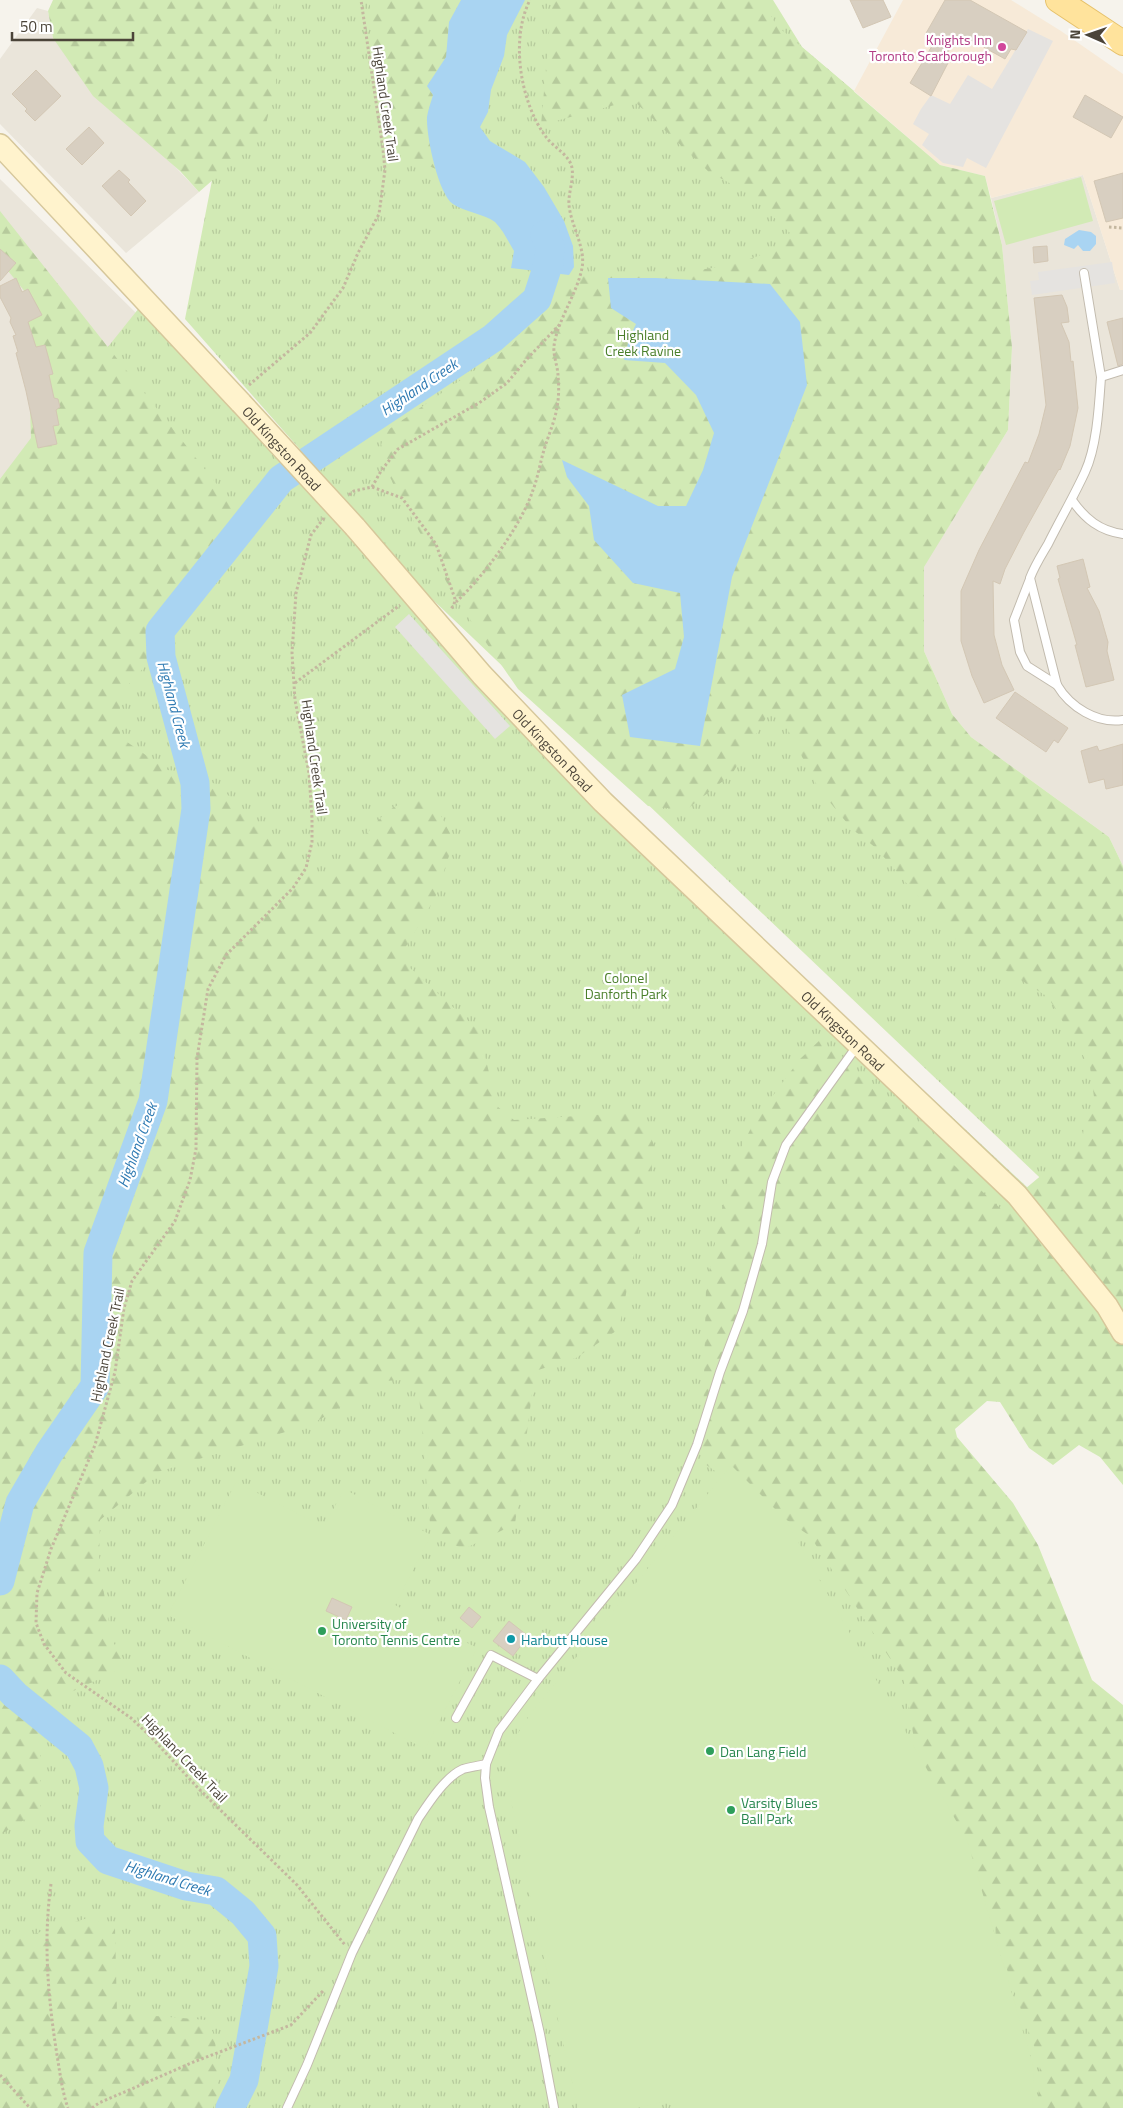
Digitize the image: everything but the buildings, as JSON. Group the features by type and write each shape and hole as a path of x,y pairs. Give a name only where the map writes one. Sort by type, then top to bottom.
{"main road":[{"path":"1058,0 1123,43"}],"street":[{"name":"Old Kingston Road","path":"0,145 355,527 482,675 603,802 1017,1195 1107,1306 1123,1333"}],"lane":[{"path":"1057,685 1027,666 1020,652 1014,620 1036,561 1072,500 1092,450 1099,401 1100,377 1084,273"},
{"path":"1100,377 1123,370"},
{"path":"1072,500 1080,512 1092,523 1106,531 1123,534"},
{"path":"1030,578 1057,685 1063,695 1074,705 1098,719 1110,722 1123,720"},
{"path":"554,2108 540,2034 489,1807 485,1778 486,1764 499,1731 538,1679 636,1558 672,1505 697,1445 742,1310 762,1244 772,1182 786,1145 859,1044"},
{"path":"456,1718 491,1655 538,1679"},
{"path":"287,2108 307,2065 352,1953 418,1820 431,1800 452,1777 462,1770 486,1764"}],"path":[{"name":"Highland Creek Trail","path":"238,400 310,334 343,288 379,214 385,170 361,0"},
{"path":"456,602 469,590 519,521 533,491 557,407 559,378 554,347 583,265 569,205 573,174 572,165 565,155 550,143 537,126 520,65 519,38 525,9 530,0"},
{"path":"1109,226 1123,228"},
{"path":"372,487 380,471 398,449 479,403 507,383 562,322"},
{"name":"Highland Creek Trail","path":"352,1953 297,1884 198,1788 152,1738 131,1718 66,1673 44,1644 36,1622 37,1593 50,1549 95,1445 115,1372 124,1308 132,1281 175,1221 190,1180 196,1149 198,1058 208,989 226,955 293,888 306,868 312,842 312,818 308,773 294,684 414,595"},
{"path":"51,1884 47,1918 47,1971 54,2036 68,2108"},
{"path":"92,2108 196,2061 291,2024"},
{"path":"0,2075 30,2108"}],"shaded area":[{"path":"903,0 1011,0 1061,31 1123,74 1123,290 1120,290 1083,175 991,198 985,176 940,165 854,91"},
{"path":"37,8 48,11 53,38 199,192 126,253 0,124 0,59"},
{"path":"1028,29 1053,41 986,168 967,158 963,167 943,163 922,145 929,134 913,124 921,109 931,95 950,104 968,75 992,89"},
{"path":"1083,175 1120,290 1123,290 1123,866 1109,837 971,737 952,714 924,651 923,567 1008,430 1012,347 1002,245 991,198"},
{"path":"0,179 136,313 0,482"},
{"path":"1112,262 1115,283 1032,295 1030,281 1039,280 1038,272"},
{"path":"409,614 510,726 495,739 395,627"}],"green space":[{"path":"53,0 273,0 276,83 263,136 199,192 180,171 93,96 53,38 48,11"},
{"name":"Highland Creek Ravine","path":"114,0 773,0 802,47 854,91 887,613 903,728 1111,900 1123,1177 1056,1193 431,598 185,319 214,170"},
{"path":"370,0 461,0 449,22 447,57 427,86 433,95 427,117 436,169 388,149 370,23"},
{"path":"552,0 763,0 776,25 940,165 985,176 1002,245 1012,347 1008,430 924,567 924,651 952,714 971,737 1109,837 1123,866 1123,1485 1100,1457 1079,1445 1053,1465 1029,1448 1000,1402 987,1401 955,1429 957,1437 1013,1503 1038,1545 1092,1680 1123,1705 1123,2108 1038,2108 1040,2063 1009,1976 993,1919 926,1810 904,1680 810,1536 702,1462 706,1287 730,1170 755,1120 800,1059 820,1040 1001,1209 1080,1143 1094,1097 1090,1067 1048,997 954,938 876,848 852,829 819,789 779,713 769,713 732,774 686,810 648,806 518,689 454,596 378,455 385,432 512,345 569,275 647,274 701,270 752,258 774,249 790,233 750,194 709,172 633,100 541,125"},
{"path":"1081,177 1093,221 1006,245 994,201"},
{"path":"0,211 238,511 179,600 146,665 120,694 120,737 167,770 189,772 217,785 323,882 386,812 412,797 435,804 454,841 435,898 402,953 410,968 478,1030 498,1107 514,1120 641,1112 655,1148 619,1329 576,1358 535,1371 515,1524 464,1549 431,1535 419,1395 403,1380 383,1381 314,1423 158,1472 100,1520 99,1564 112,1640 127,1666 67,1694 46,1715 40,1735 40,1810 0,1835 0,479 31,438 26,293 0,261"},
{"name":"Colonel Danforth Park","path":"139,308 442,639 1044,1203 895,1355 1123,2108 0,2108 0,482"},
{"name":"Varsity Blues Ball Park","path":"731,1465 785,1519 967,1840 1034,2069 1032,2108 672,2108 670,2100 637,2108 578,2108 531,1901 507,1781 511,1744 529,1716"},
{"name":"University of Toronto Tennis Centre","path":"236,1482 324,1527 344,1489 431,1535 395,1605 477,1648 425,1749 168,1615"},
{"path":"88,1918 115,1928 117,2013 207,2020 215,2037 218,2092 213,2108 0,2108 0,1944"}],"water":[{"path":"461,0 525,0 507,35 504,56 491,90 488,112 480,127 490,141 525,162 544,187 564,221 573,246 574,267 569,275 511,268 514,251 498,225 491,219 453,204 442,189 434,163 427,125 427,117 433,95 427,86 446,57 449,22"},
{"path":"1079,230 1091,232 1096,236 1096,244 1090,251 1083,251 1078,245 1074,249 1064,245 1065,239"},
{"path":"608,278 656,278 770,284 800,322 807,385 732,577 700,746 630,737 622,695 675,669 684,637 680,593 633,583 594,540 589,506 567,477 562,460 658,506 686,506 703,470 714,433 696,395 665,363 624,360 629,339 636,324 611,308"}],"waterway":[{"name":"Highland Creek","path":"0,1581 20,1503 49,1453 95,1386 98,1253 153,1101 196,809 195,783 161,657 160,631 281,479 493,338 537,299 549,262 550,246 545,235"},
{"name":"Highland Creek","path":"0,1679 15,1695 79,1747 89,1766 94,1788 89,1826 90,1841 108,1860 186,1886 216,1891 243,1913 262,1936 264,1966 244,2080 230,2108"}],"place":[{"name":"Knights Inn Toronto Scarborough","path":"1002,47"},
{"name":"University of Toronto Tennis Centre","path":"322,1631"},
{"name":"Harbutt House","path":"511,1639"},
{"name":"Dan Lang Field","path":"710,1751"},
{"name":"Varsity Blues Ball Park","path":"731,1810"}]}
